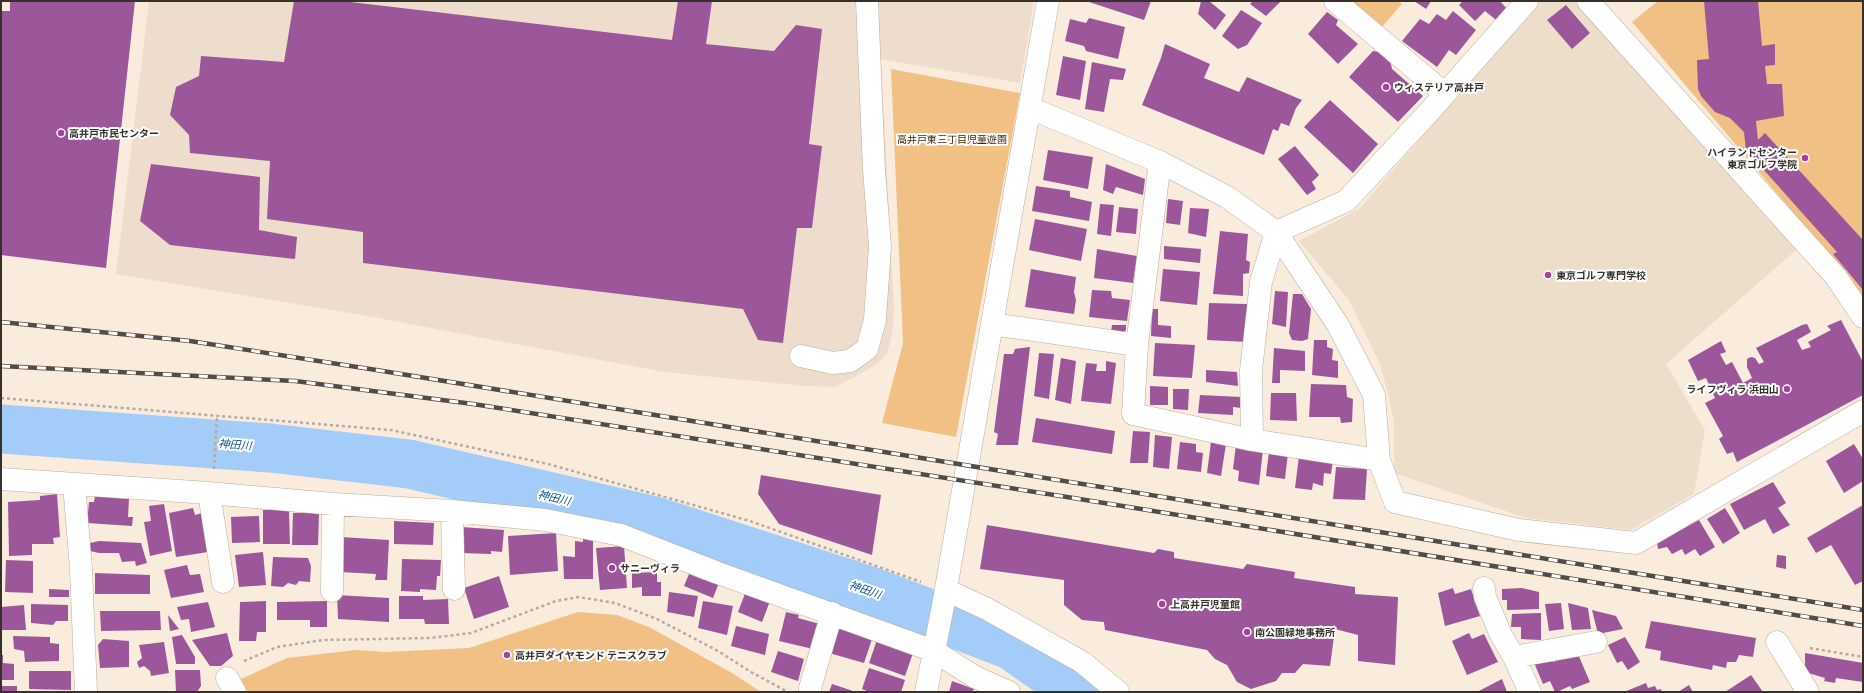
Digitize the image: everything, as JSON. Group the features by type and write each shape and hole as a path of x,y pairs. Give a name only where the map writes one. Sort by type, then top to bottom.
{"street":[{"path":"801,356 833,364 850,361 867,349 875,320 880,246 874,170 867,1"},
{"path":"926,692 944,598 1048,1"},
{"path":"1335,1 1445,94"},
{"path":"1252,440 1251,370 1261,282 1276,232 1346,201 1445,94 1528,1"},
{"path":"1588,1 1836,276 1863,317"},
{"path":"1030,108 1160,162 1228,197 1276,232 1338,325 1374,395 1379,460 1395,502 1519,530 1636,543 1863,411"},
{"path":"1160,162 1138,345 1133,414 1252,440 1379,460"},
{"path":"992,324 1138,345"},
{"path":"1,479 209,493 332,504 452,511 545,520 621,536 718,573 934,647 976,677 1009,692"},
{"path":"74,484 81,569 86,692"},
{"path":"209,493 223,582"},
{"path":"332,504 332,591"},
{"path":"452,511 454,589"},
{"path":"1484,588 1485,597 1501,635 1514,657 1530,692"},
{"path":"944,598 987,609 1082,662 1118,692"},
{"path":"810,688 832,613"},
{"path":"1514,657 1596,642"},
{"path":"1777,642 1809,692"}],"path":[{"path":"1,398 391,430 548,464 750,521 944,598"},
{"path":"214,463 217,416"},
{"path":"231,685 246,660 277,647 323,640 430,638 471,633 556,601 578,597 615,603 657,619 718,651 751,672 788,692"},
{"path":"1777,642 1863,657"}],"shaded area":[{"path":"149,1 1034,1 1020,83 881,59 894,309 892,335 887,354 876,365 836,387 804,386 664,372 362,315 116,274"},
{"name":"東京ゴルフ専門学校","path":"1540,1 1574,1 1796,250 1666,364 1705,430 1694,494 1631,530 1526,518 1394,473 1394,420 1381,366 1349,300 1299,241 1359,209"}],"green space":[{"path":"1351,1 1398,1 1402,4 1381,28"},
{"name":"ハイランドセンター 東京ゴルフ学院","path":"1658,1 1863,1 1863,295 1632,22"},
{"name":"高井戸東三丁目児童遊園","path":"891,69 1020,93 956,437 882,423 903,343"},
{"name":"高井戸ダイヤモンド テニスクラブ","path":"578,612 617,615 649,627 732,673 761,692 246,692 241,679 287,658 356,650 386,652 469,648"}],"building":[{"name":"高井戸市民センター","path":"10,1 135,1 106,268 1,255 1,11 10,11"},
{"path":"294,1 342,1 672,40 678,1 712,1 706,44 774,51 796,25 822,29 809,144 822,146 812,228 797,228 783,343 758,340 743,309 363,263 363,232 267,219 270,161 190,153 189,135 170,115 176,87 199,76 201,56 284,62"},
{"path":"1086,1 1151,1 1144,20"},
{"path":"1201,1 1209,1 1226,15 1215,30 1198,14"},
{"path":"1253,1 1281,1 1266,16 1250,4"},
{"path":"1414,1 1431,1 1426,9"},
{"path":"1463,1 1500,1 1507,9 1496,20 1485,11 1475,21 1459,5"},
{"path":"1704,1 1758,1 1762,46 1775,44 1775,65 1765,66 1767,84 1782,84 1784,116 1756,121 1758,140 1765,133 1863,240 1863,290 1833,254 1837,252 1746,150 1744,132 1730,118 1715,112 1701,96 1698,89 1697,60 1709,59"},
{"path":"1566,5 1590,33 1572,49 1547,20"},
{"path":"1241,10 1262,23 1247,45 1238,49 1222,36"},
{"path":"1453,11 1476,30 1456,55 1449,50 1437,67 1402,41 1420,19 1429,24 1437,14 1446,20"},
{"path":"1327,12 1338,20 1336,25 1358,44 1338,64 1308,34"},
{"path":"1089,18 1125,27 1118,59 1086,51 1084,46 1065,41 1070,19 1086,23"},
{"path":"1165,44 1210,64 1204,78 1239,92 1247,77 1302,100 1296,108 1289,126 1281,123 1278,131 1273,129 1264,155 1142,105"},
{"name":"ウィステリア高井戸","path":"1373,51 1380,52 1391,64 1392,69 1423,96 1398,122 1349,77"},
{"path":"1063,56 1086,61 1080,100 1056,95"},
{"path":"1092,62 1126,69 1123,80 1110,79 1104,112 1085,109"},
{"path":"1330,100 1378,144 1353,173 1304,127"},
{"path":"1295,146 1319,175 1312,182 1316,189 1307,195 1278,159"},
{"path":"1048,150 1093,157 1088,189 1043,180"},
{"path":"151,164 260,177 259,230 297,237 295,259 170,245 140,221"},
{"path":"1106,164 1145,179 1143,195 1116,187 1113,194 1103,190"},
{"path":"1036,186 1070,191 1070,197 1092,202 1089,221 1032,211"},
{"path":"1168,199 1183,201 1180,225 1166,223"},
{"path":"1100,204 1114,205 1111,236 1097,234"},
{"path":"1119,207 1138,209 1136,234 1116,232"},
{"path":"1190,208 1209,209 1206,237 1188,233"},
{"path":"1035,219 1087,229 1081,261 1029,250"},
{"path":"1220,231 1248,234 1246,260 1250,262 1249,273 1243,274 1243,296 1213,294"},
{"path":"1164,246 1201,249 1200,263 1164,259"},
{"path":"1097,249 1137,256 1133,283 1094,278"},
{"path":"1031,269 1076,277 1074,292 1076,300 1074,314 1025,307"},
{"path":"1163,269 1200,272 1197,305 1160,301"},
{"path":"1092,290 1111,291 1112,298 1130,300 1127,321 1089,317"},
{"path":"1275,291 1288,292 1286,327 1272,324"},
{"path":"1293,294 1302,294 1311,309 1308,339 1302,341 1292,340 1289,333"},
{"path":"1209,303 1247,304 1247,342 1207,340"},
{"path":"1152,309 1158,309 1158,325 1171,326 1171,338 1151,336"},
{"name":"ライフヴィラ 浜田山","path":"1841,320 1863,362 1863,395 1737,462 1733,452 1727,454 1719,439 1723,436 1705,403 1715,398 1706,378 1698,381 1688,360 1721,341 1726,352 1720,354 1726,365 1732,362 1743,383 1752,378 1747,367 1747,359 1751,357 1755,358 1759,364 1764,362 1756,348 1802,325 1807,324 1811,332 1797,340 1802,350 1811,347 1808,342 1831,330 1827,326"},
{"path":"1112,325 1126,325 1126,330 1122,334 1111,332"},
{"path":"1314,340 1327,340 1327,347 1333,349 1332,360 1338,361 1338,378 1312,375"},
{"path":"1155,343 1195,345 1192,378 1153,376"},
{"path":"1030,347 1018,445 996,445 998,434 994,432 1004,354 1013,354 1015,349"},
{"path":"1274,348 1305,351 1305,371 1280,370 1280,383 1272,383"},
{"path":"1039,353 1054,354 1049,399 1034,396"},
{"path":"1061,358 1076,361 1071,404 1055,400"},
{"path":"1106,361 1116,363 1111,404 1081,401 1086,363 1097,364 1096,371 1106,371"},
{"path":"1206,370 1237,372 1238,386 1206,382"},
{"path":"1311,384 1346,385 1347,397 1353,399 1352,422 1341,423 1340,417 1309,417"},
{"path":"1150,386 1168,387 1168,405 1150,405"},
{"path":"1173,389 1189,389 1188,410 1173,409"},
{"path":"1271,393 1296,393 1297,421 1270,420"},
{"path":"1200,395 1241,397 1241,408 1233,407 1233,415 1198,413"},
{"path":"1036,418 1115,431 1112,454 1032,442"},
{"path":"1133,431 1150,432 1148,463 1130,463"},
{"path":"1155,435 1172,437 1169,469 1153,467"},
{"path":"1180,442 1196,444 1196,452 1203,453 1201,472 1177,469"},
{"path":"1211,442 1226,444 1221,476 1207,473"},
{"path":"1854,444 1863,459 1863,481 1844,493 1826,461"},
{"path":"1236,445 1263,450 1259,485 1238,481 1239,471 1233,469"},
{"path":"1269,451 1288,453 1285,479 1266,476"},
{"path":"1299,456 1333,460 1331,474 1324,473 1323,486 1313,483 1312,490 1295,488"},
{"path":"1336,467 1367,469 1365,500 1333,499"},
{"path":"761,475 881,495 872,555 779,524 758,494"},
{"path":"1773,482 1786,503 1778,508 1790,525 1773,534 1765,519 1744,530 1730,504"},
{"path":"57,494 60,537 53,538 54,544 32,544 32,555 9,556 8,502 40,500 40,496"},
{"path":"95,496 129,499 128,517 133,517 132,526 87,523 89,502 94,502"},
{"path":"164,504 172,551 150,556 144,522 151,521 149,506"},
{"path":"1863,505 1863,581 1855,585 1831,545 1816,553 1807,538"},
{"path":"193,508 195,515 202,513 208,552 176,557 169,513"},
{"path":"1725,508 1740,533 1723,544 1707,519"},
{"path":"263,510 289,510 290,544 263,544"},
{"path":"293,513 319,513 318,545 292,545"},
{"path":"259,516 260,542 232,543 231,517"},
{"path":"1699,520 1715,547 1700,556 1695,549 1685,555 1682,549 1672,554 1667,547 1658,549 1657,542"},
{"path":"394,521 434,523 433,545 394,544"},
{"path":"987,525 1154,553 1158,549 1174,552 1174,558 1243,569 1247,564 1295,572 1294,578 1355,587 1355,594 1398,597 1395,665 1358,661 1358,635 1335,629 1330,666 1303,664 1295,673 1282,673 1276,681 1251,689 1237,682 1227,665 1215,659 1207,650 1105,630 1104,622 1082,620 1064,605 1064,580 980,569"},
{"path":"461,527 504,530 502,552 491,551 491,554 460,553"},
{"path":"556,533 558,571 510,575 508,536"},
{"path":"341,537 389,540 387,580 375,580 376,574 340,572"},
{"path":"583,537 593,537 593,579 564,579 563,556 575,557 575,541 583,542"},
{"path":"99,541 141,543 147,563 136,566 135,561 122,562 119,553 99,553 90,551 90,543"},
{"name":"サニーヴィラ","path":"624,546 627,588 600,590 596,548"},
{"path":"263,552 266,585 239,587 235,555"},
{"path":"1777,555 1786,556 1786,569 1776,567"},
{"path":"273,557 308,558 311,566 310,582 299,581 296,585 288,583 283,587 271,586"},
{"path":"402,559 441,560 440,576 437,576 436,590 420,589 420,592 401,591"},
{"path":"6,560 33,561 33,593 5,592"},
{"path":"187,565 190,575 200,574 204,592 171,598 164,570"},
{"path":"657,572 657,582 661,582 661,596 642,596 642,587 632,588 632,573"},
{"path":"95,573 150,575 150,594 95,594"},
{"path":"689,574 704,580 706,575 720,580 713,598 684,586"},
{"path":"499,576 509,607 474,619 464,588"},
{"path":"1453,588 1455,594 1471,589 1480,616 1445,626 1438,593"},
{"path":"1522,588 1539,592 1539,609 1507,610 1507,600 1502,600 1502,589"},
{"path":"49,589 69,590 69,597 49,597"},
{"path":"746,591 770,601 762,622 738,612"},
{"path":"669,592 698,596 694,617 667,612"},
{"path":"337,595 389,598 389,622 338,619"},
{"path":"399,596 423,596 423,600 448,599 449,624 425,624 424,619 399,619"},
{"path":"266,601 266,632 257,632 256,641 239,641 240,602"},
{"path":"327,601 327,627 310,627 310,620 277,620 277,602"},
{"path":"703,601 733,606 727,635 698,628"},
{"path":"208,602 215,627 191,632 189,619 181,620 177,607"},
{"path":"1561,603 1564,629 1549,631 1545,604"},
{"path":"1568,603 1588,608 1591,629 1572,630"},
{"path":"31,604 68,605 68,621 56,621 53,625 31,623"},
{"path":"24,605 26,630 1,630 1,607"},
{"path":"1592,610 1616,616 1623,629 1598,634"},
{"path":"100,611 160,611 161,630 101,631"},
{"path":"786,612 799,615 798,618 820,624 813,649 779,641"},
{"path":"1541,613 1541,640 1521,639 1521,627 1511,627 1512,614"},
{"path":"168,615 179,629 170,631"},
{"path":"1651,621 1756,638 1753,657 1739,655 1736,662 1727,662 1726,668 1713,665 1712,670 1660,660 1661,651 1645,648"},
{"path":"736,626 769,634 765,655 731,646"},
{"path":"838,626 873,636 864,663 829,653"},
{"path":"227,633 233,656 221,666 210,666 192,640"},
{"path":"1469,633 1472,639 1484,634 1498,662 1467,675 1452,641"},
{"path":"182,635 195,657 195,664 176,664 172,637"},
{"path":"13,636 50,637 50,643 59,644 59,661 25,662 24,651 14,649"},
{"path":"1625,637 1640,662 1628,670 1622,661 1617,663 1608,645"},
{"path":"103,639 129,641 129,667 100,668 98,645"},
{"path":"877,640 913,653 905,676 869,663"},
{"path":"164,642 169,673 151,676 150,671 144,666 139,668 137,662 142,658 139,645"},
{"path":"778,651 804,659 798,681 771,672"},
{"path":"1548,651 1553,662 1577,652 1590,682 1572,689 1570,686 1557,692 1555,692 1550,681 1543,684 1532,658"},
{"path":"1805,653 1863,663 1863,682 1836,678 1835,683 1824,681 1825,678 1805,672"},
{"path":"1,655 3,655 3,663 14,664 14,680 1,680"},
{"path":"869,668 905,680 901,692 869,692 862,689"},
{"path":"175,670 200,670 201,686 197,692 176,692"},
{"path":"29,671 71,671 71,690 29,689"},
{"path":"1751,675 1763,692 1725,692"},
{"path":"1502,679 1507,692 1477,692"},
{"path":"952,681 974,689 972,692 949,692"},
{"path":"1646,683 1648,688 1655,686 1657,690 1661,689 1662,692 1624,692"},
{"path":"832,684 856,692 829,692"},
{"path":"1689,685 1693,692 1678,692"},
{"path":"1,686 17,686 17,692 1,692"}],"waterway":[{"name":"神田川","path":"1,429 270,448 409,464 655,521 867,590 1011,645 1065,683 1074,692"}],"railway":[{"path":"1,322 190,341 1863,610"},
{"path":"1,366 295,381 473,404 1067,497 1863,626"}],"place":[{"name":"ウィステリア高井戸","path":"1386,87"},
{"name":"高井戸市民センター","path":"61,133"},
{"name":"ハイランドセンター 東京ゴルフ学院","path":"1805,158"},
{"name":"東京ゴルフ専門学校","path":"1548,275"},
{"name":"ライフヴィラ 浜田山","path":"1787,389"},
{"name":"サニーヴィラ","path":"612,568"},
{"name":"上高井戸児童館","path":"1162,604"},
{"name":"南公園緑地事務所","path":"1247,632"},
{"name":"高井戸ダイヤモンド テニスクラブ","path":"507,655"}]}
